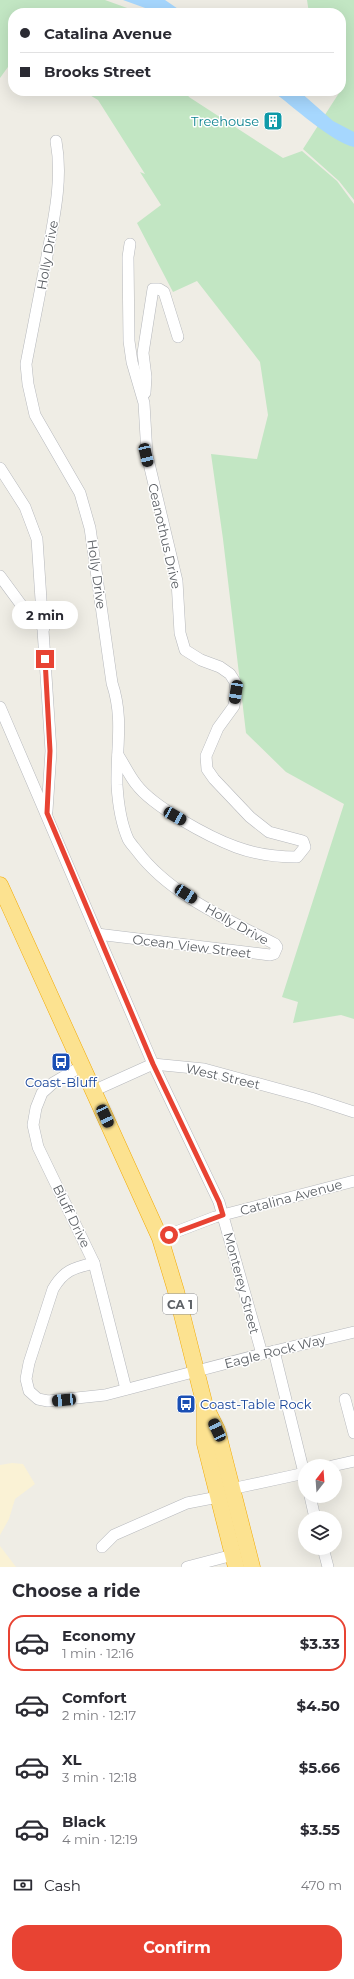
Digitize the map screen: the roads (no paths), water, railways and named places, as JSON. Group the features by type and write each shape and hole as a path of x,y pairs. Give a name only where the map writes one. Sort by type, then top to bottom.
{"highway":[{"name":"CA 1","path":"0,885 160,1238 176,1291 205,1406 205,1444 252,1567"},
{"name":"CA 1","path":"205,1406 217,1430 224,1493 226,1528 235,1559"}],"street":[{"name":"Holly Drive","path":"56,141 59,158 54,220 26,364 28,384 35,415 80,492 90,528 112,682 118,702 119,806 128,839 146,863 175,887 213,912 275,944"},
{"name":"Ceanothus Drive","path":"118,755 136,784 151,799 175,816 237,848 275,857 297,857 305,848 303,841 269,832 250,817 214,779 207,769 206,756 218,728 234,706 236,692 235,682 230,674 220,667 201,660 185,650 180,633 178,581 146,455 144,403 132,362 129,341 128,257 130,244"},
{"path":"144,403 146,377 143,353 153,290 159,289 164,292 178,337"},
{"path":"0,468 25,507 37,539 44,628 50,751 47,813"},
{"path":"0,576 25,610 44,628"},
{"name":"Monterey Street","path":"0,708 47,813 153,1064 219,1202 262,1354"},
{"name":"Ocean View Street","path":"97,934 270,956 277,951 275,944"},
{"name":"West Street","path":"93,1091 153,1064 204,1069 354,1112"},
{"name":"Bluff Drive","path":"82,1066 53,1083 42,1093 36,1108 33,1125 38,1147 94,1263 126,1389"},
{"name":"Catalina Avenue","path":"160,1238 223,1215 354,1181"},
{"name":"Eagle Rock Way","path":"94,1263 68,1272 60,1278 53,1289 29,1363 26,1379 27,1388 31,1395 38,1399 48,1401 99,1396 354,1332"},
{"path":"274,1351 301,1459"},
{"path":"345,1399 354,1433"},
{"path":"342,1464 354,1461"},
{"path":"102,1547 114,1535 187,1503 298,1476"},
{"path":"325,1555 328,1567"},
{"path":"187,1567 235,1559"}],"water":[{"path":"123,0 165,0 177,8 145,8"},
{"path":"278,96 305,96 333,121 354,132 354,147 334,138 312,123"}],"place":[{"name":"Treehouse","path":"273,121"},
{"name":"Coast-Bluff","path":"61,1062"},
{"name":"Coast-Table Rock","path":"186,1404"}]}
